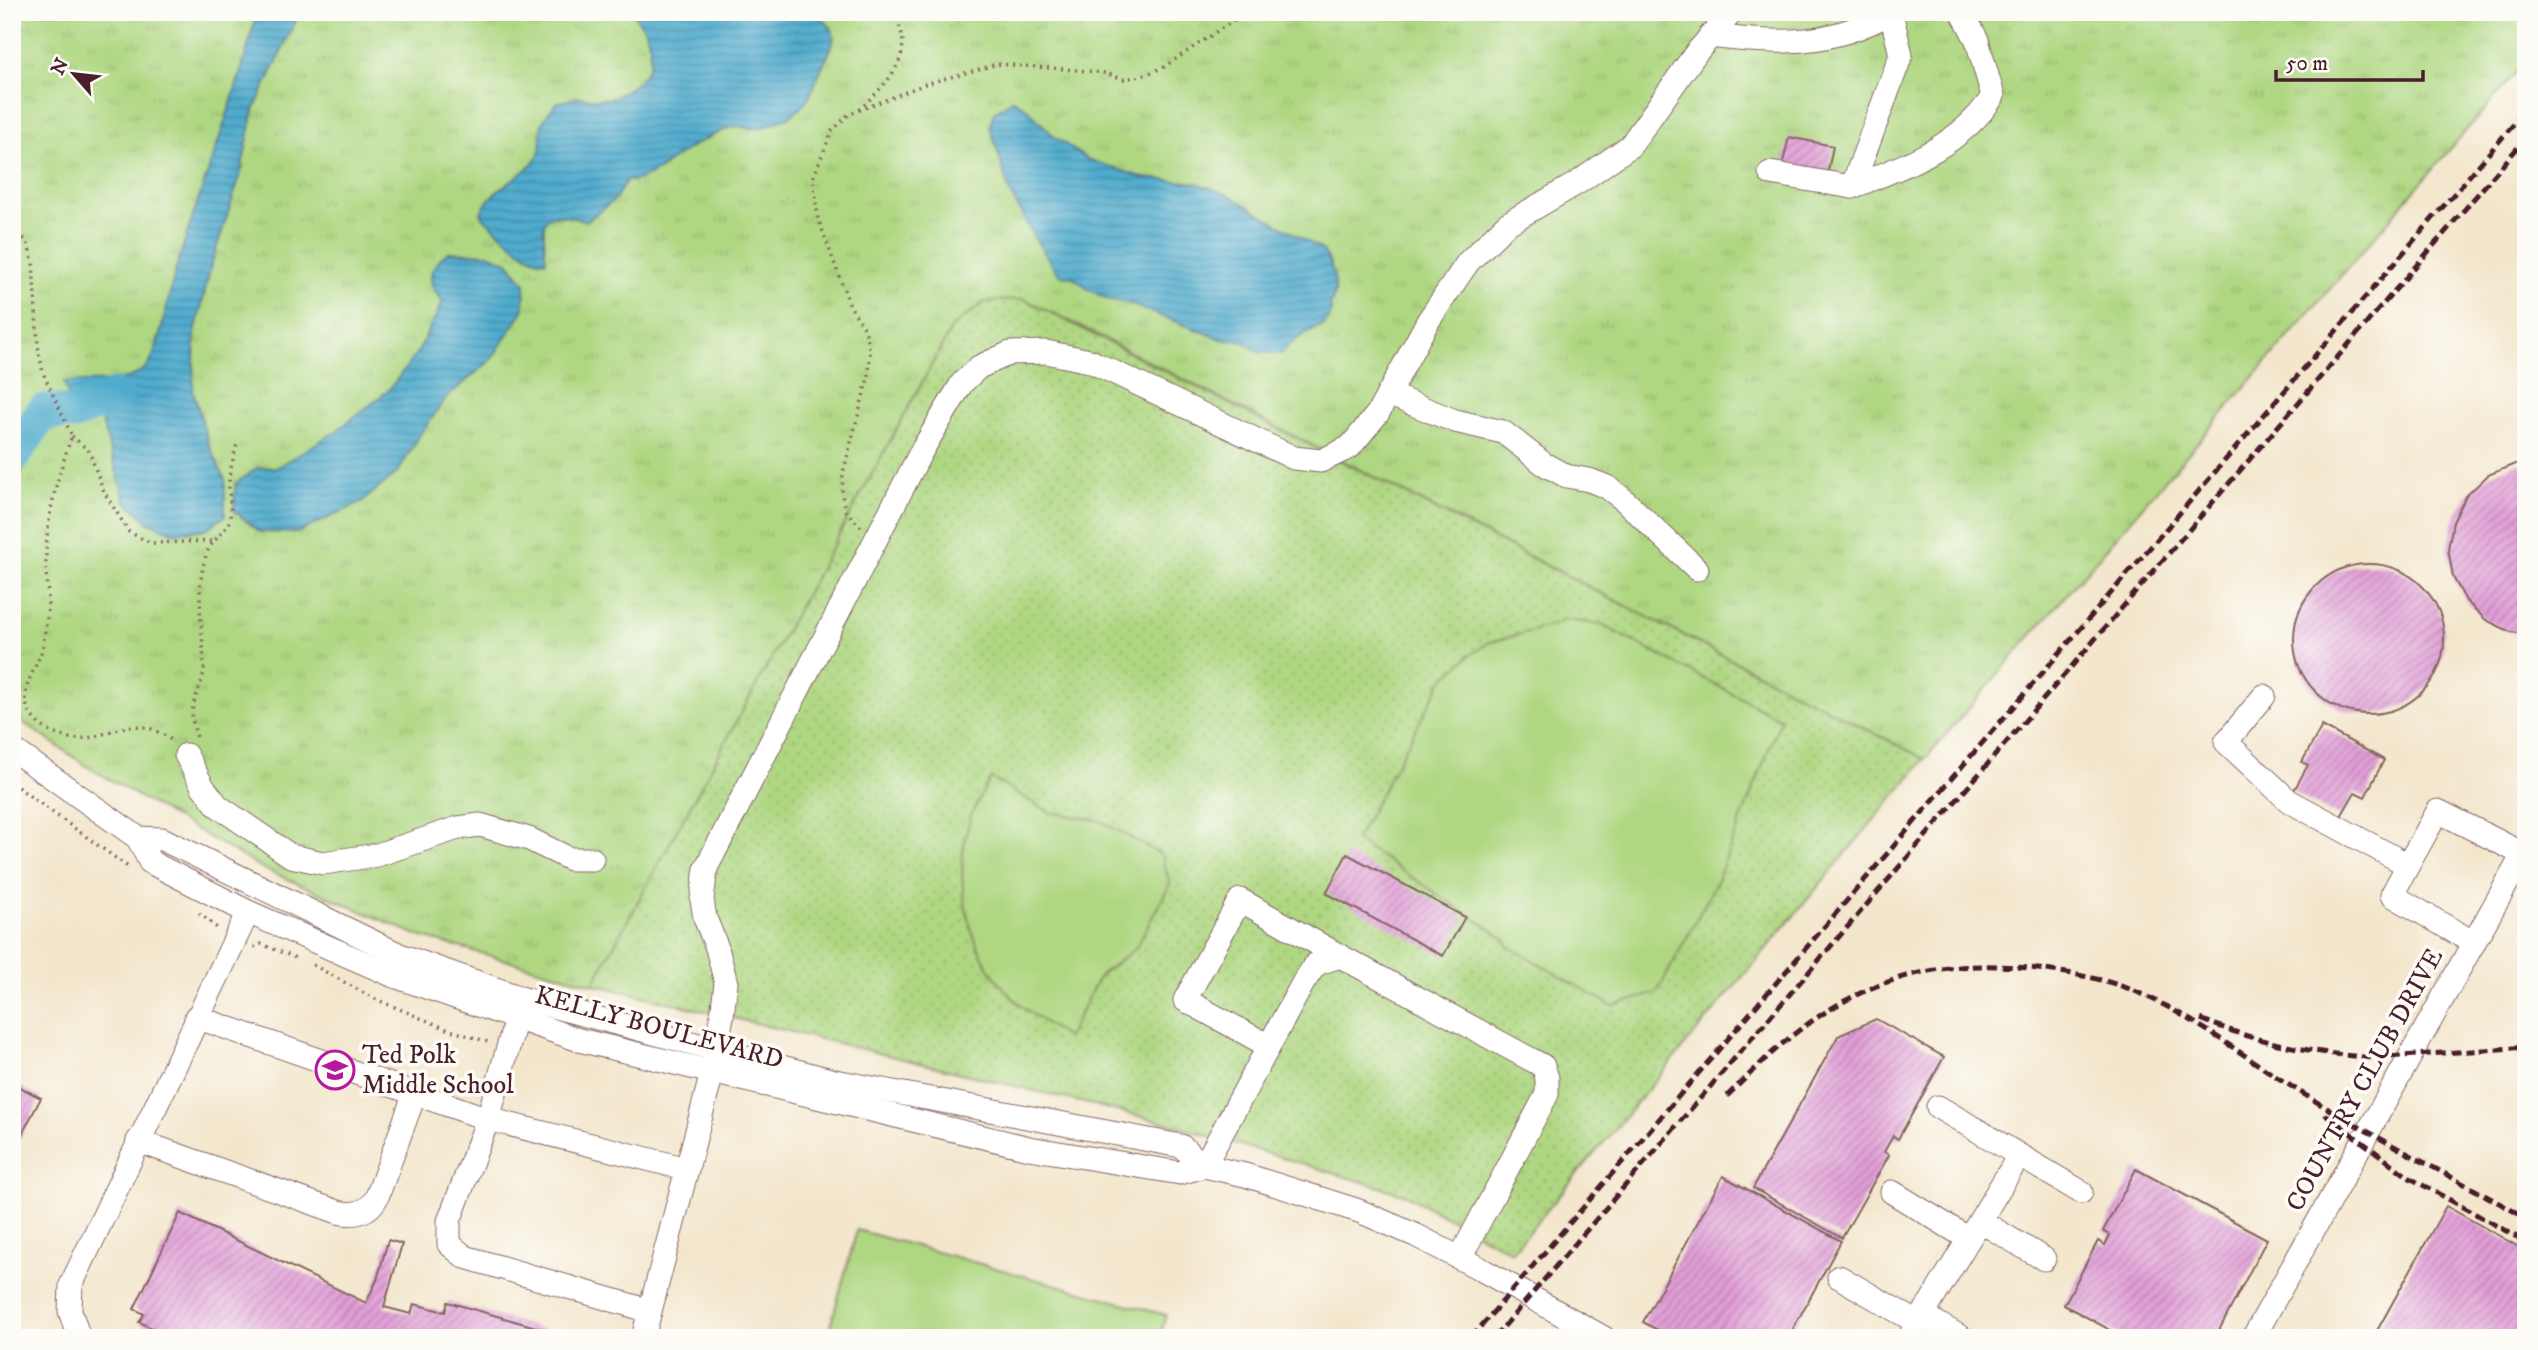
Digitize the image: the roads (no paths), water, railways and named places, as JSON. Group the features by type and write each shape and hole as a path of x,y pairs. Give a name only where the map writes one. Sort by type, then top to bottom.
{"street":[{"path":"643,1338 718,1050 726,984 717,948 705,918 702,900 706,868 921,452 962,383 979,367 1010,354 1046,352 1090,361 1294,458 1321,461 1350,447 1378,413 1428,321 1468,261 1507,224 1579,182 1630,146 1710,36 1732,12"},
{"path":"1770,173 1852,187 1911,163 1946,143 1980,117 1993,96 1977,40 1962,12"},
{"path":"1710,36 1753,41 1814,41 1851,31 1892,13 1901,55 1852,187"},
{"path":"1388,394 1455,421 1503,432 1544,464 1566,476 1590,480 1607,487 1624,499 1697,569"},
{"path":"2264,696 2226,742 2289,801 2408,865"},
{"name":"KELLY BOULEVARD","path":"12,750 138,838 150,862 247,912 394,976 579,1041 1029,1148 1180,1172 1204,1166 1245,1175 1359,1211 1415,1235 1604,1338"},
{"path":"186,755 203,787 218,806 291,856 323,863 377,855 458,828 480,825 529,839 570,859 592,859"},
{"path":"2474,943 2392,895 2408,865 2438,811 2524,852"},
{"name":"KELLY BOULEVARD","path":"138,838 162,839 400,955 521,998 835,1081 1181,1146 1204,1166"},
{"name":"COUNTRY CLUB DRIVE","path":"2253,1338 2524,852"},
{"path":"1269,1046 1185,1000 1240,900 1543,1066 1547,1078 1547,1094 1460,1258"},
{"path":"79,1338 70,1311 71,1285 247,912"},
{"path":"1204,1166 1303,983 1316,964 1340,956"},
{"path":"196,1017 488,1119 687,1169"},
{"path":"516,1019 488,1119 449,1222 449,1244 465,1258 650,1311"},
{"path":"138,1141 309,1202 348,1214 360,1213 370,1208 377,1197 415,1093"},
{"path":"1938,1107 2081,1192"},
{"path":"1917,1325 2019,1156"},
{"path":"1892,1192 2044,1259"},
{"path":"1839,1277 1917,1325 1962,1338"}],"water":[{"path":"257,12 300,12 254,110 240,176 211,265 195,333 193,390 209,445 225,479 225,516 206,529 176,533 148,522 125,500 99,413 74,413 64,382 121,380 141,371 149,364 160,335 185,240 239,78"},
{"path":"632,12 813,12 830,27 833,39 810,96 794,114 766,126 735,126 714,135 646,177 626,181 615,199 587,221 551,216 544,225 546,261 538,260 513,245 481,213 492,196 536,159 540,151 543,122 556,103 580,97 614,98 637,83 646,72 650,62 650,47 646,31"},
{"path":"1013,100 1024,106 1054,136 1087,159 1144,178 1197,183 1227,194 1322,250 1332,269 1335,284 1330,303 1331,313 1324,325 1300,336 1281,354 1259,352 1243,341 1224,340 1127,303 1107,299 1073,277 1056,271 1009,190 990,126 994,112"},
{"path":"448,252 489,254 508,262 525,283 524,309 491,360 448,396 421,433 398,472 362,502 297,533 260,532 234,511 235,484 257,468 278,467 335,432 388,391 419,350 443,301 433,288 431,275 436,264"}],"waterway":[{"path":"12,458 44,411 74,413 116,396"}],"railway":[{"path":"1471,1338 2526,110"},
{"path":"1494,1338 2526,138"},
{"path":"1727,1096 1767,1057 1820,1015 1876,986 1934,970 1964,967 1996,966 2057,971 2112,983 2157,1001 2345,1118 2526,1218"},
{"path":"2201,1019 2243,1035 2286,1046 2374,1058 2526,1047"},
{"path":"2325,1114 2410,1178 2526,1242"}],"place":[{"name":"Ted Polk Middle School","path":"335,1070"}]}
